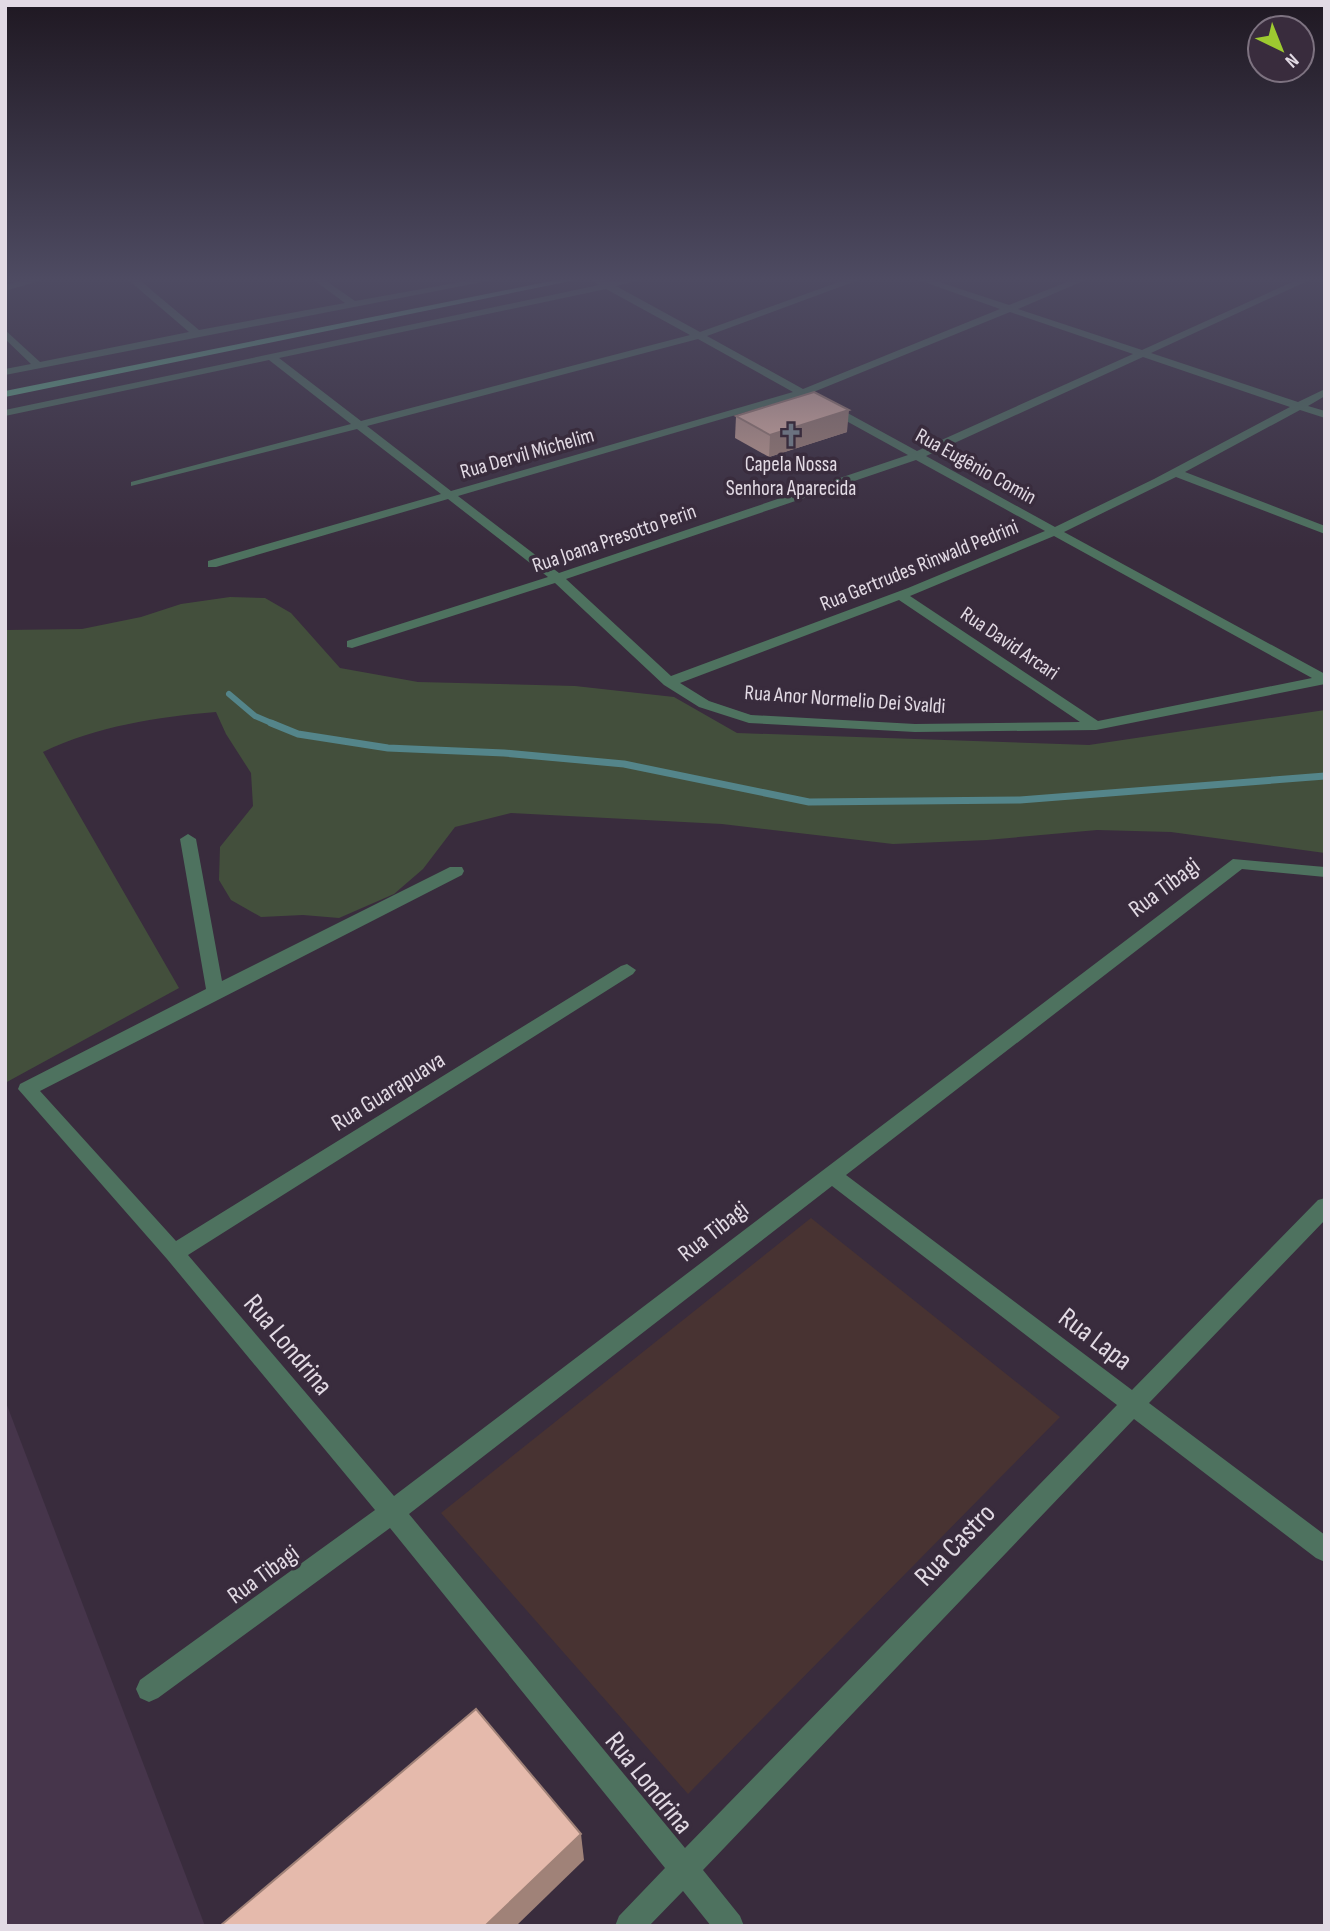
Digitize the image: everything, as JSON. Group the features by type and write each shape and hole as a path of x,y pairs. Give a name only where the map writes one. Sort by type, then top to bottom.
{"main road":[{"path":"5,394 133,368"}],"street":[{"path":"5,372 23,368"},
{"path":"5,414 224,368"},
{"name":"Rua Anor Normelio Dei Svaldi","path":"285,368 557,578 669,682 704,704 749,719 915,727 1096,726 1325,680"},
{"path":"135,484 577,368"},
{"name":"Rua Eugênio Comin","path":"758,368 1325,680"},
{"name":"Rua Dervil Michelim","path":"212,564 801,393 863,368"},
{"name":"Rua Joana Presotto Perin","path":"352,644 557,578 916,456 1109,368"},
{"path":"1187,368 1325,415"},
{"name":"Rua Gertrudes Rinwald Pedrini","path":"669,682 900,595 1055,531 1176,473 1325,392"},
{"path":"1176,473 1325,530"},
{"name":"Rua David Arcari","path":"900,595 1096,726"},
{"path":"188,839 215,992 456,871"},
{"name":"Rua Tibagi","path":"149,1689 392,1512 1239,863 1325,872"},
{"name":"Rua Guarapuava","path":"174,1253 628,970"},
{"name":"Rua Londrina","path":"215,992 27,1089 174,1253 392,1512 730,1926"},
{"name":"Rua Lapa","path":"830,1174 1325,1550"},
{"name":"Rua Castro","path":"629,1926 1325,1206"}],"shaded area":[{"path":"811,1218 1060,1417 688,1794 441,1513"},
{"path":"5,1400 205,1926 5,1926"}],"green space":[{"path":"230,597 265,598 291,613 340,668 418,682 575,686 674,697 737,733 1089,745 1325,710 1325,853 1171,832 1097,830 987,840 893,844 722,824 511,813 455,827 423,869 394,894 339,918 303,915 261,917 231,900 219,880 220,847 253,806 251,773 226,734 216,712 150,720 85,735 43,752 179,988 5,1083 5,630 82,629 141,617 181,604"}],"building":[{"path":"814,392 849,410 770,435 736,416"},
{"path":"476,1709 581,1834 485,1926 220,1926"}],"waterway":[{"path":"229,694 255,716 276,725"},
{"path":"271,723 298,734 388,748 504,753 624,764 809,802 1020,800 1325,776"}],"place":[{"name":"Capela Nossa Senhora Aparecida","path":"791,435"}]}
